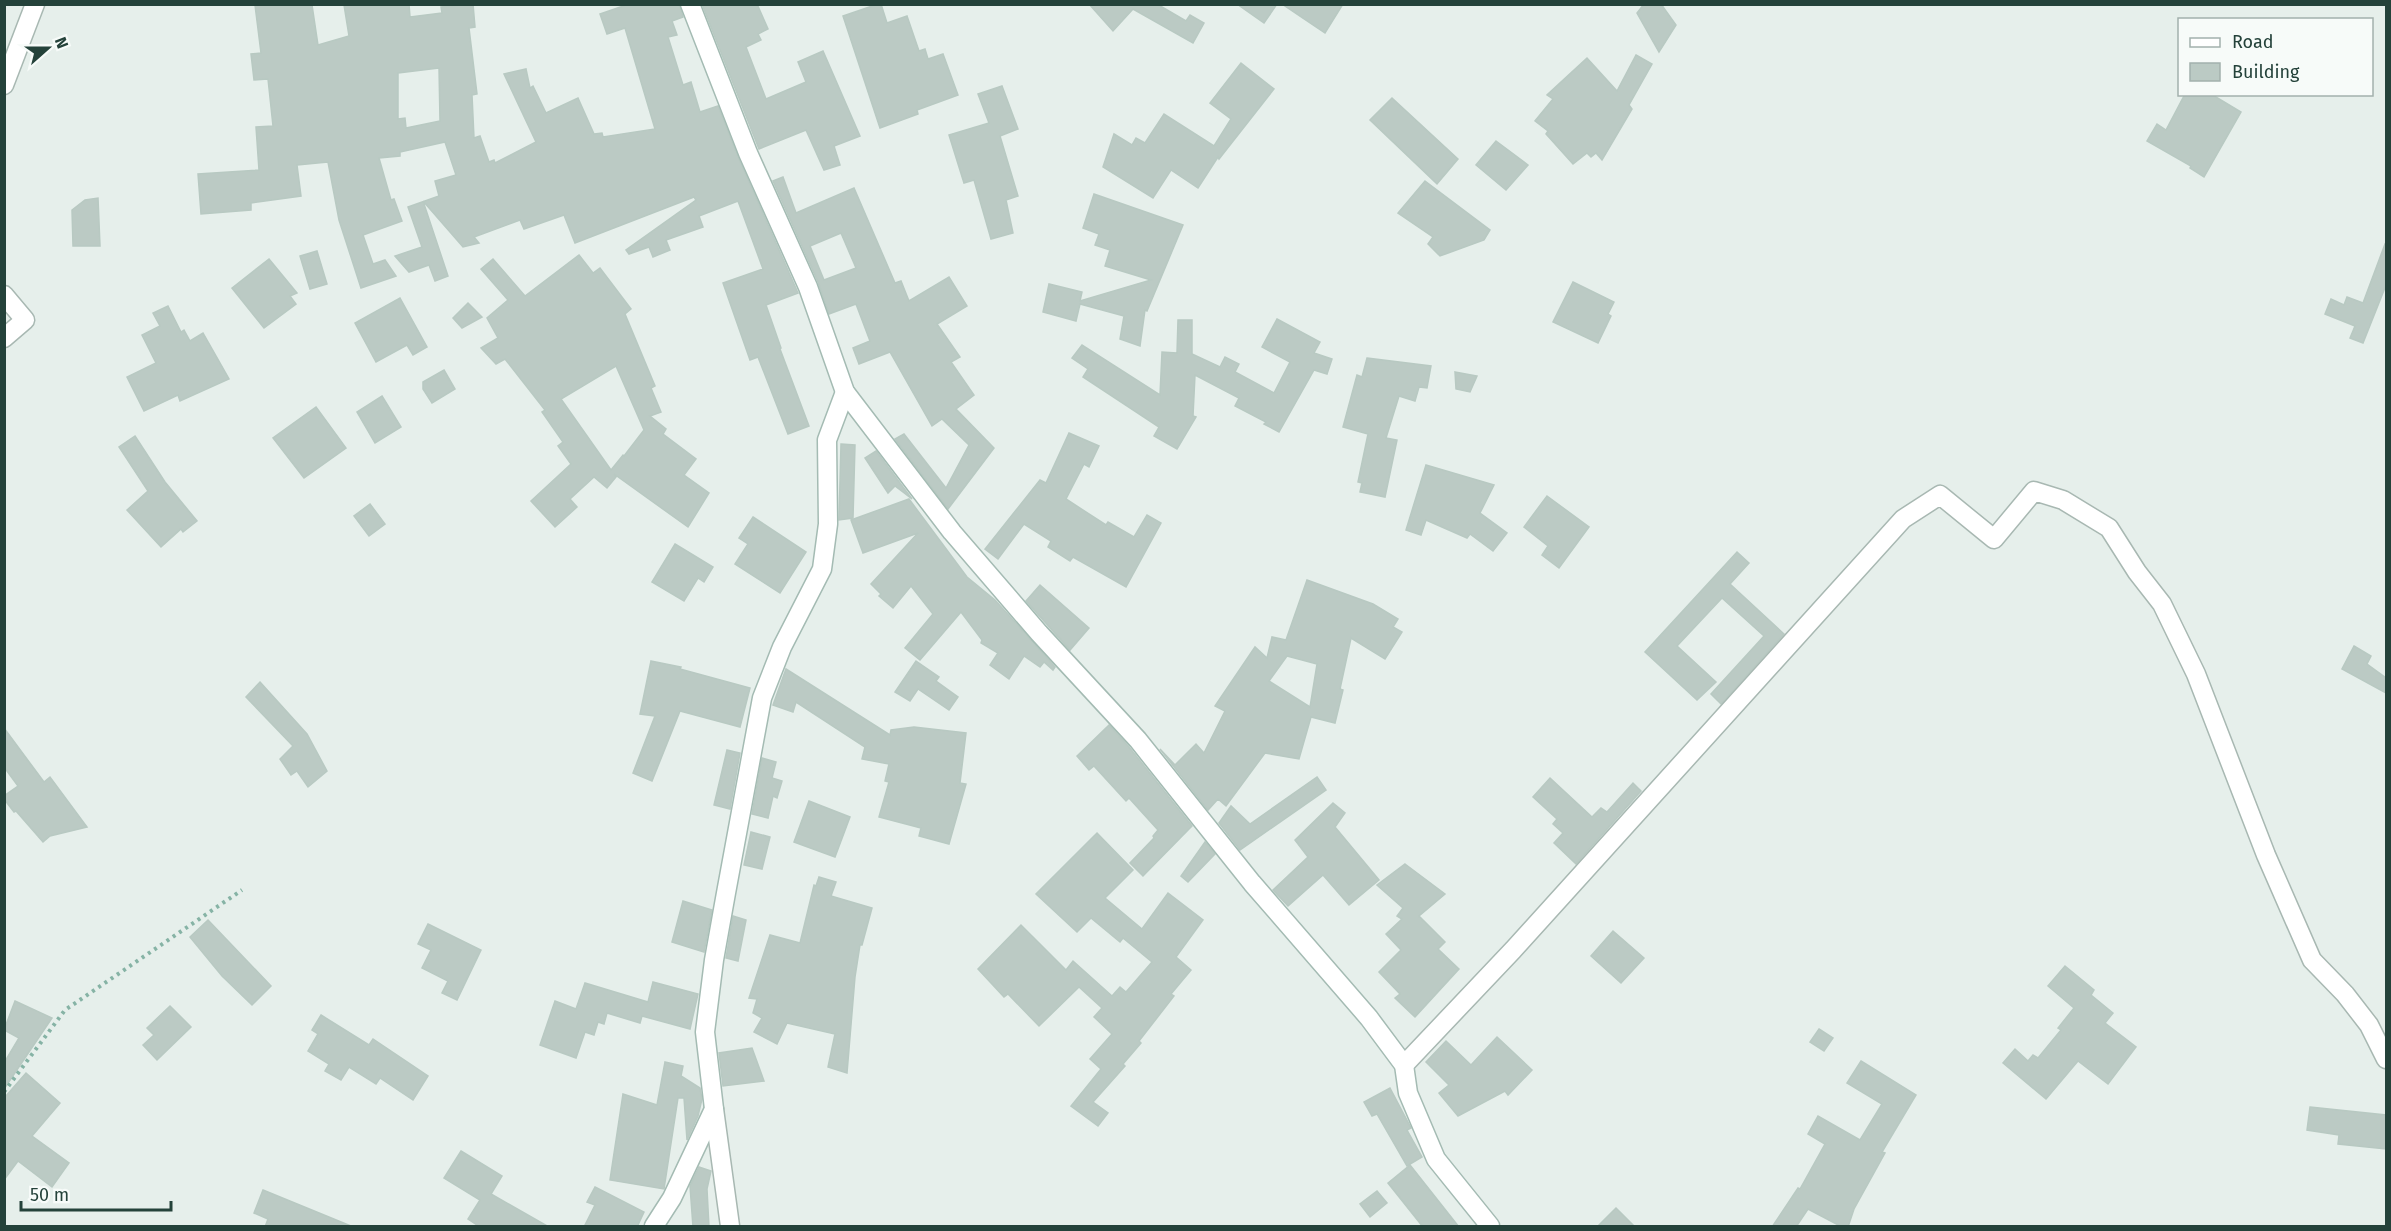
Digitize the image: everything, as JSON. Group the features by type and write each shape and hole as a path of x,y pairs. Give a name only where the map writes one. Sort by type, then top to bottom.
{"street":[{"path":"4,85 35,4"},
{"path":"690,4 748,153 808,287 845,392 952,532 1039,633 1138,740 1252,883 1369,1018 1404,1065 1408,1092 1436,1159 1490,1227"},
{"path":"4,295 25,320 4,338"},
{"path":"730,1227 705,1032 714,960 762,698 782,647 822,569 828,524 827,440 845,392"},
{"path":"1404,1065 1513,950 1903,519 1940,495 1994,539 2034,490 2063,500 2109,528 2137,572 2162,604 2196,674 2266,855 2312,960 2346,994 2386,1046"},
{"path":"2369,1025 2386,1059"},
{"path":"654,1227 672,1198 714,1109"}],"path":[{"path":"4,1092 64,1010 242,890"}],"building":[{"path":"409,4 410,17 442,13 441,7 473,4 475,27 469,28 477,94 472,95 474,138 480,136 489,162 494,160 495,163 536,142 504,74 526,69 530,88 533,86 546,113 578,98 594,134 602,133 603,137 655,129 625,28 607,34 600,14 629,4 679,4 683,17 672,21 677,35 668,37 683,85 691,82 700,112 718,106 798,293 766,305 809,426 788,434 758,357 750,360 723,283 763,269 738,201 699,216 703,227 666,240 670,250 653,257 649,247 629,254 626,250 696,200 694,197 575,243 564,215 524,229 520,220 474,237 479,243 463,247 423,202 439,196 435,181 456,175 445,142 400,152 400,156 379,158 391,200 394,199 402,221 363,235 373,264 385,260 396,276 361,288 339,220 328,162 297,165 301,196 251,203 251,210 201,214 198,174 259,170 256,127 273,126 268,79 254,80 251,54 261,53 255,5 312,5 318,45 349,36 344,5","holes":["439,68 440,121 406,128 405,118 398,119 398,73"]},
{"path":"702,4 757,4 768,29 758,34 761,40 746,47 766,99 806,82 798,62 823,51 860,136 834,146 840,165 824,170 806,130 759,149"},
{"path":"881,4 887,23 907,16 919,51 925,49 928,59 943,54 958,95 917,110 918,114 880,128 843,16"},
{"path":"1089,4 1157,4 1186,21 1190,15 1204,23 1193,43 1133,9 1113,31"},
{"path":"1237,4 1277,4 1264,23"},
{"path":"1282,4 1343,4 1325,33"},
{"path":"1644,4 1661,4 1676,25 1659,52 1637,13"},
{"path":"1636,55 1652,64 1629,105 1632,109 1602,160 1596,153 1591,157 1587,153 1573,164 1546,134 1548,131 1535,121 1553,99 1547,95 1587,58 1617,91"},
{"path":"1241,63 1274,89 1219,159 1218,157 1198,188 1171,170 1153,198 1103,167 1114,134 1132,145 1136,138 1145,143 1164,114 1214,146 1231,119 1210,103"},
{"path":"1002,86 1018,129 1000,136 1018,196 1006,200 1013,233 991,239 974,180 964,183 949,135 989,123 978,94"},
{"path":"2184,96 2214,96 2241,112 2204,177 2190,168 2191,166 2147,141 2157,124 2166,130"},
{"path":"1392,98 1458,159 1437,184 1370,120"},
{"path":"1496,141 1528,165 1506,190 1476,165"},
{"path":"783,177 796,213 854,188 895,283 901,281 909,301 949,277 967,306 937,324 960,357 951,362 974,395 956,409 994,448 948,509 895,439 904,434 946,488 969,445 942,419 932,426 890,352 859,364 853,348 870,341 856,304 829,314 818,282 773,181","holes":["841,233 856,268 824,280 810,246"]},
{"path":"1425,181 1490,230 1484,240 1440,256 1428,244 1433,237 1398,213"},
{"path":"1094,194 1183,225 1147,311 1145,310 1140,346 1120,339 1124,316 1080,304 1076,321 1043,312 1049,284 1082,292 1080,301 1151,280 1105,266 1110,250 1095,245 1099,234 1083,228"},
{"path":"98,198 100,246 73,246 72,210 85,200"},
{"path":"423,202 448,276 435,281 429,265 409,272 395,256 422,247 408,207"},
{"path":"2385,244 2386,285 2363,343 2350,338 2355,326 2325,314 2331,299 2344,305 2347,297 2363,303"},
{"path":"317,251 327,284 310,289 300,256"},
{"path":"579,255 593,273 600,268 631,309 625,314 655,386 651,388 661,412 650,416 666,429 663,434 696,459 684,475 709,493 688,527 614,474 616,477 607,488 594,477 570,499 577,507 555,527 531,501 571,464 558,446 563,442 542,412 545,410 505,359 496,364 481,348 498,338 487,318 508,300 481,269 493,259 525,296","holes":["616,366 644,430 611,470 561,399"]},
{"path":"269,259 297,293 290,296 296,304 264,328 232,288"},
{"path":"1573,282 1614,302 1608,314 1611,316 1598,343 1553,322"},
{"path":"400,298 427,347 413,355 407,345 376,362 355,323"},
{"path":"468,303 482,317 462,328 453,318"},
{"path":"168,306 181,332 184,330 190,341 203,333 229,379 180,401 178,395 144,411 127,377 156,363 142,335 160,326 153,313"},
{"path":"1277,319 1320,342 1314,353 1332,359 1327,374 1314,370 1279,432 1264,424 1266,422 1235,406 1239,398 1195,375 1193,416 1196,417 1177,449 1154,436 1159,427 1083,377 1088,369 1072,358 1082,345 1160,395 1162,352 1177,353 1178,320 1192,320 1192,354 1220,367 1225,357 1239,364 1235,372 1274,393 1290,362 1262,347"},
{"path":"1367,358 1431,366 1427,388 1419,387 1415,401 1399,396 1386,438 1397,440 1385,497 1360,492 1362,483 1358,482 1368,434 1343,427 1357,375 1362,377"},
{"path":"444,370 455,389 432,403 423,389 423,382"},
{"path":"1455,372 1477,376 1470,392 1456,389"},
{"path":"382,396 401,427 375,443 357,412"},
{"path":"316,407 346,448 304,478 273,438"},
{"path":"1069,433 1099,446 1089,467 1084,464 1066,499 1106,525 1108,522 1134,537 1147,515 1161,523 1126,587 1073,557 1070,561 1048,547 1051,541 1024,524 998,559 985,549 1040,480 1046,483"},
{"path":"135,436 165,482 197,521 183,532 181,529 161,547 127,510 148,491 119,447"},
{"path":"841,444 855,445 853,518 839,520"},
{"path":"876,451 912,499 895,486 888,493 865,458"},
{"path":"1426,465 1494,485 1480,513 1507,533 1493,551 1470,534 1467,538 1426,520 1421,535 1406,530"},
{"path":"1547,496 1589,527 1559,568 1542,555 1548,546 1524,527"},
{"path":"909,499 967,577 995,600 1055,667 1053,670 1044,662 1040,667 1024,656 1009,679 990,665 998,653 981,643 982,640 961,612 920,660 905,648 933,614 911,586 893,608 879,596 881,594 871,584 918,533 863,553 851,520"},
{"path":"370,504 385,524 369,536 354,516"},
{"path":"753,517 806,552 780,593 735,564 748,544 739,538"},
{"path":"675,544 713,567 704,582 698,578 684,601 652,582"},
{"path":"1737,552 1749,563 1730,584 1784,634 1721,704 1711,694 1764,636 1722,598 1677,646 1716,682 1697,700 1645,652"},
{"path":"1307,580 1373,604 1398,619 1393,627 1402,632 1385,659 1351,638 1335,723 1311,717 1299,759 1265,753 1226,806 1218,799 1208,810 1160,749 1175,765 1196,744 1204,753 1225,711 1215,706 1255,647 1267,658 1272,637 1286,640","holes":["1287,656 1317,664 1310,707 1269,681"]},
{"path":"1040,585 1089,628 1070,650 1026,601"},
{"path":"2354,646 2371,656 2367,664 2386,678 2386,693 2342,669"},
{"path":"651,661 681,667 680,669 750,688 740,727 680,711 652,781 633,773 655,716 640,714"},
{"path":"916,661 939,677 936,681 958,697 949,710 918,689 910,701 895,692"},
{"path":"786,669 890,735 891,730 914,727 966,733 960,783 966,784 949,844 919,836 921,828 879,817 889,782 885,781 889,764 862,759 865,747 796,702 793,712 773,705"},
{"path":"260,682 307,734 327,771 308,787 297,771 291,775 280,759 293,746 246,697"},
{"path":"1109,725 1192,826 1143,876 1130,863 1154,838 1158,830 1129,798 1126,801 1094,766 1089,770 1077,756"},
{"path":"4,728 44,782 50,777 87,827 50,836 43,842 16,811 14,812 4,799 4,796 18,786 4,767"},
{"path":"727,750 740,753 730,809 714,805"},
{"path":"762,758 776,762 772,778 782,781 777,798 773,796 768,818 752,814"},
{"path":"1317,777 1326,790 1240,850 1219,823 1231,806 1250,824"},
{"path":"1550,778 1592,817 1601,808 1607,812 1633,783 1641,791 1576,864 1554,843 1563,833 1553,824 1557,819 1533,797"},
{"path":"809,801 850,817 835,857 794,842"},
{"path":"1333,803 1345,813 1335,827 1379,880 1349,905 1323,875 1288,906 1273,890 1308,857 1295,840"},
{"path":"751,832 770,837 762,869 744,865"},
{"path":"1097,833 1133,870 1105,898 1142,929 1168,893 1203,920 1176,957 1191,970 1171,994 1174,996 1139,1041 1141,1043 1123,1064 1125,1066 1093,1102 1108,1113 1098,1126 1071,1106 1101,1069 1090,1059 1112,1034 1094,1017 1102,1008 1079,987 1039,1026 1008,994 1004,997 978,969 1021,925 1066,970 1073,961 1112,996 1120,987 1126,992 1152,962 1123,938 1120,942 1091,918 1077,932 1036,894"},
{"path":"1205,842 1215,854 1188,882 1181,876"},
{"path":"1405,864 1445,894 1419,916 1445,942 1438,949 1459,969 1415,1017 1395,998 1400,994 1379,972 1401,950 1386,934 1402,919 1397,916 1403,908 1377,885"},
{"path":"819,877 836,882 831,896 872,908 862,945 860,945 855,977 847,1073 828,1067 835,1034 787,1023 777,1044 754,1032 762,1018 753,1013 757,999 749,998 770,935 800,943 814,885 816,886"},
{"path":"683,901 712,910 704,952 672,942"},
{"path":"733,916 746,920 738,961 726,958"},
{"path":"208,920 271,986 252,1005 222,976 190,937"},
{"path":"428,924 481,950 457,1000 442,993 448,981 422,968 431,950 418,944"},
{"path":"1613,931 1644,958 1621,983 1591,956"},
{"path":"2065,966 2094,990 2091,995 2113,1013 2105,1023 2136,1047 2108,1084 2078,1061 2046,1099 2003,1063 2015,1049 2028,1061 2033,1055 2038,1058 2061,1030 2058,1028 2074,1008 2048,986"},
{"path":"653,982 698,994 690,1029 642,1016 640,1023 607,1013 604,1024 598,1022 594,1035 585,1032 576,1058 540,1045 555,1001 576,1009 585,983 648,1002"},
{"path":"15,1001 52,1018 4,1089 4,1063 19,1038 4,1030"},
{"path":"170,1006 191,1027 157,1060 143,1045 154,1035 147,1028"},
{"path":"321,1015 369,1045 373,1039 428,1076 413,1100 380,1078 376,1084 349,1067 341,1080 325,1071 329,1064 308,1051 318,1034 312,1030"},
{"path":"1819,1029 1833,1038 1824,1051 1810,1042"},
{"path":"1497,1037 1532,1070 1508,1095 1505,1091 1458,1116 1439,1093 1449,1085 1426,1062 1446,1041 1471,1065"},
{"path":"752,1048 764,1081 723,1086 719,1053"},
{"path":"1861,1061 1916,1095 1882,1152 1885,1153 1854,1209 1848,1227 1842,1227 1808,1209 1796,1227 1772,1227 1798,1188 1800,1189 1825,1144 1808,1134 1818,1116 1860,1140 1882,1104 1847,1083"},
{"path":"665,1062 683,1066 681,1076 700,1088 702,1099 698,1116 687,1140 684,1098 678,1098 664,1189 610,1180 623,1094 657,1105"},
{"path":"26,1073 60,1103 32,1136 69,1163 52,1187 18,1161 4,1180 5,1097"},
{"path":"1390,1088 1411,1128 1407,1130 1422,1157 1407,1166 1377,1114 1372,1116 1364,1102"},
{"path":"2310,1107 2386,1115 2386,1149 2338,1144 2339,1135 2307,1130"},
{"path":"461,1151 502,1176 491,1194 549,1227 480,1227 468,1219 480,1200 444,1178"},
{"path":"1410,1165 1459,1227 1423,1227 1388,1183"},
{"path":"699,1167 711,1171 707,1189 709,1227 693,1227 690,1186"},
{"path":"595,1187 644,1212 637,1227 584,1227 595,1205 587,1202"},
{"path":"263,1190 351,1227 265,1227 268,1219 254,1213"},
{"path":"1377,1191 1387,1203 1370,1217 1360,1204"},
{"path":"1616,1208 1635,1227 1597,1227"}]}
